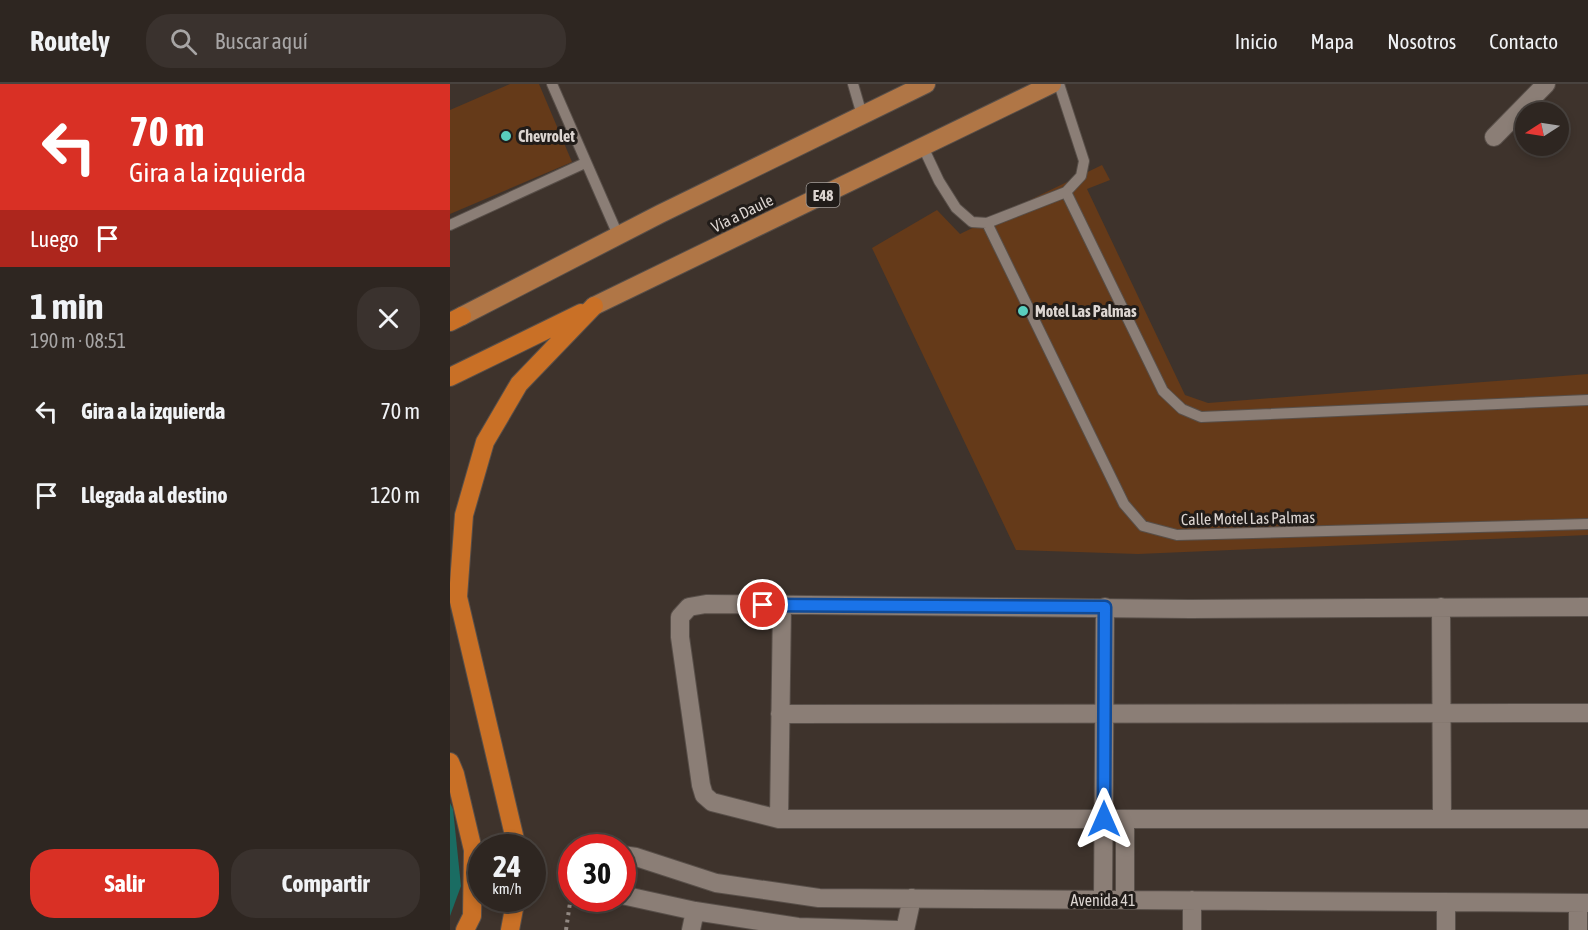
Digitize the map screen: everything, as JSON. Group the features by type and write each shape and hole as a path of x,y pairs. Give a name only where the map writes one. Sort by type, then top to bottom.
{"highway":[{"name":"Vía a Daule","path":"450,377 594,306"},
{"path":"514,834 458,597 464,515 485,441 519,384 594,306"},
{"path":"450,762 455,774 473,850 472,916 465,930"},
{"path":"510,930 513,912"}],"main road":[{"path":"454,318 926,84"},
{"name":"Vía a Daule","path":"594,306 1052,84"}],"street":[{"path":"1494,137 1546,84"},
{"path":"1588,607 1190,609 706,604 689,607 680,617 680,637 704,795 712,802 779,819 1588,819"},
{"path":"779,819 782,605"},
{"path":"1103,900 1105,607"},
{"path":"1441,607 1442,818"},
{"path":"780,714 1588,713"},
{"path":"1125,819 1125,900"},
{"name":"Avenida 41","path":"636,857 716,883 819,898 1583,903"},
{"path":"636,898 695,911 798,927 898,930"},
{"path":"905,930 912,898"},
{"path":"1192,900 1192,930"},
{"path":"1446,902 1446,930"},
{"path":"1578,930 1583,903"},
{"path":"691,930 695,911"}],"lane":[{"path":"552,84 618,235"},
{"path":"853,84 862,115"},
{"path":"922,147 956,208 972,222 987,223 1066,192 1082,176 1083,161 1059,84"},
{"path":"450,225 585,163"},
{"path":"1066,192 1163,391 1182,409 1201,417 1588,400"},
{"name":"Calle Motel Las Palmas","path":"987,223 1124,504 1143,525 1177,535 1588,524"}],"path":[{"path":"566,930 569,912"}],"water":[{"path":"450,803 453,809 461,886 450,916"}],"building":[{"name":"Chevrolet","path":"510,84 539,84 572,162 450,214 450,110"},
{"name":"Motel Las Palmas","path":"1102,165 1110,180 1087,189 1185,395 1208,403 1588,374 1588,535 1138,554 1016,550 872,248 937,210 960,234"}],"place":[{"name":"Chevrolet","path":"506,136"},
{"name":"Motel Las Palmas","path":"1023,311"}],"route":[{"path":"763,605 1105,607 1104,819"}]}
